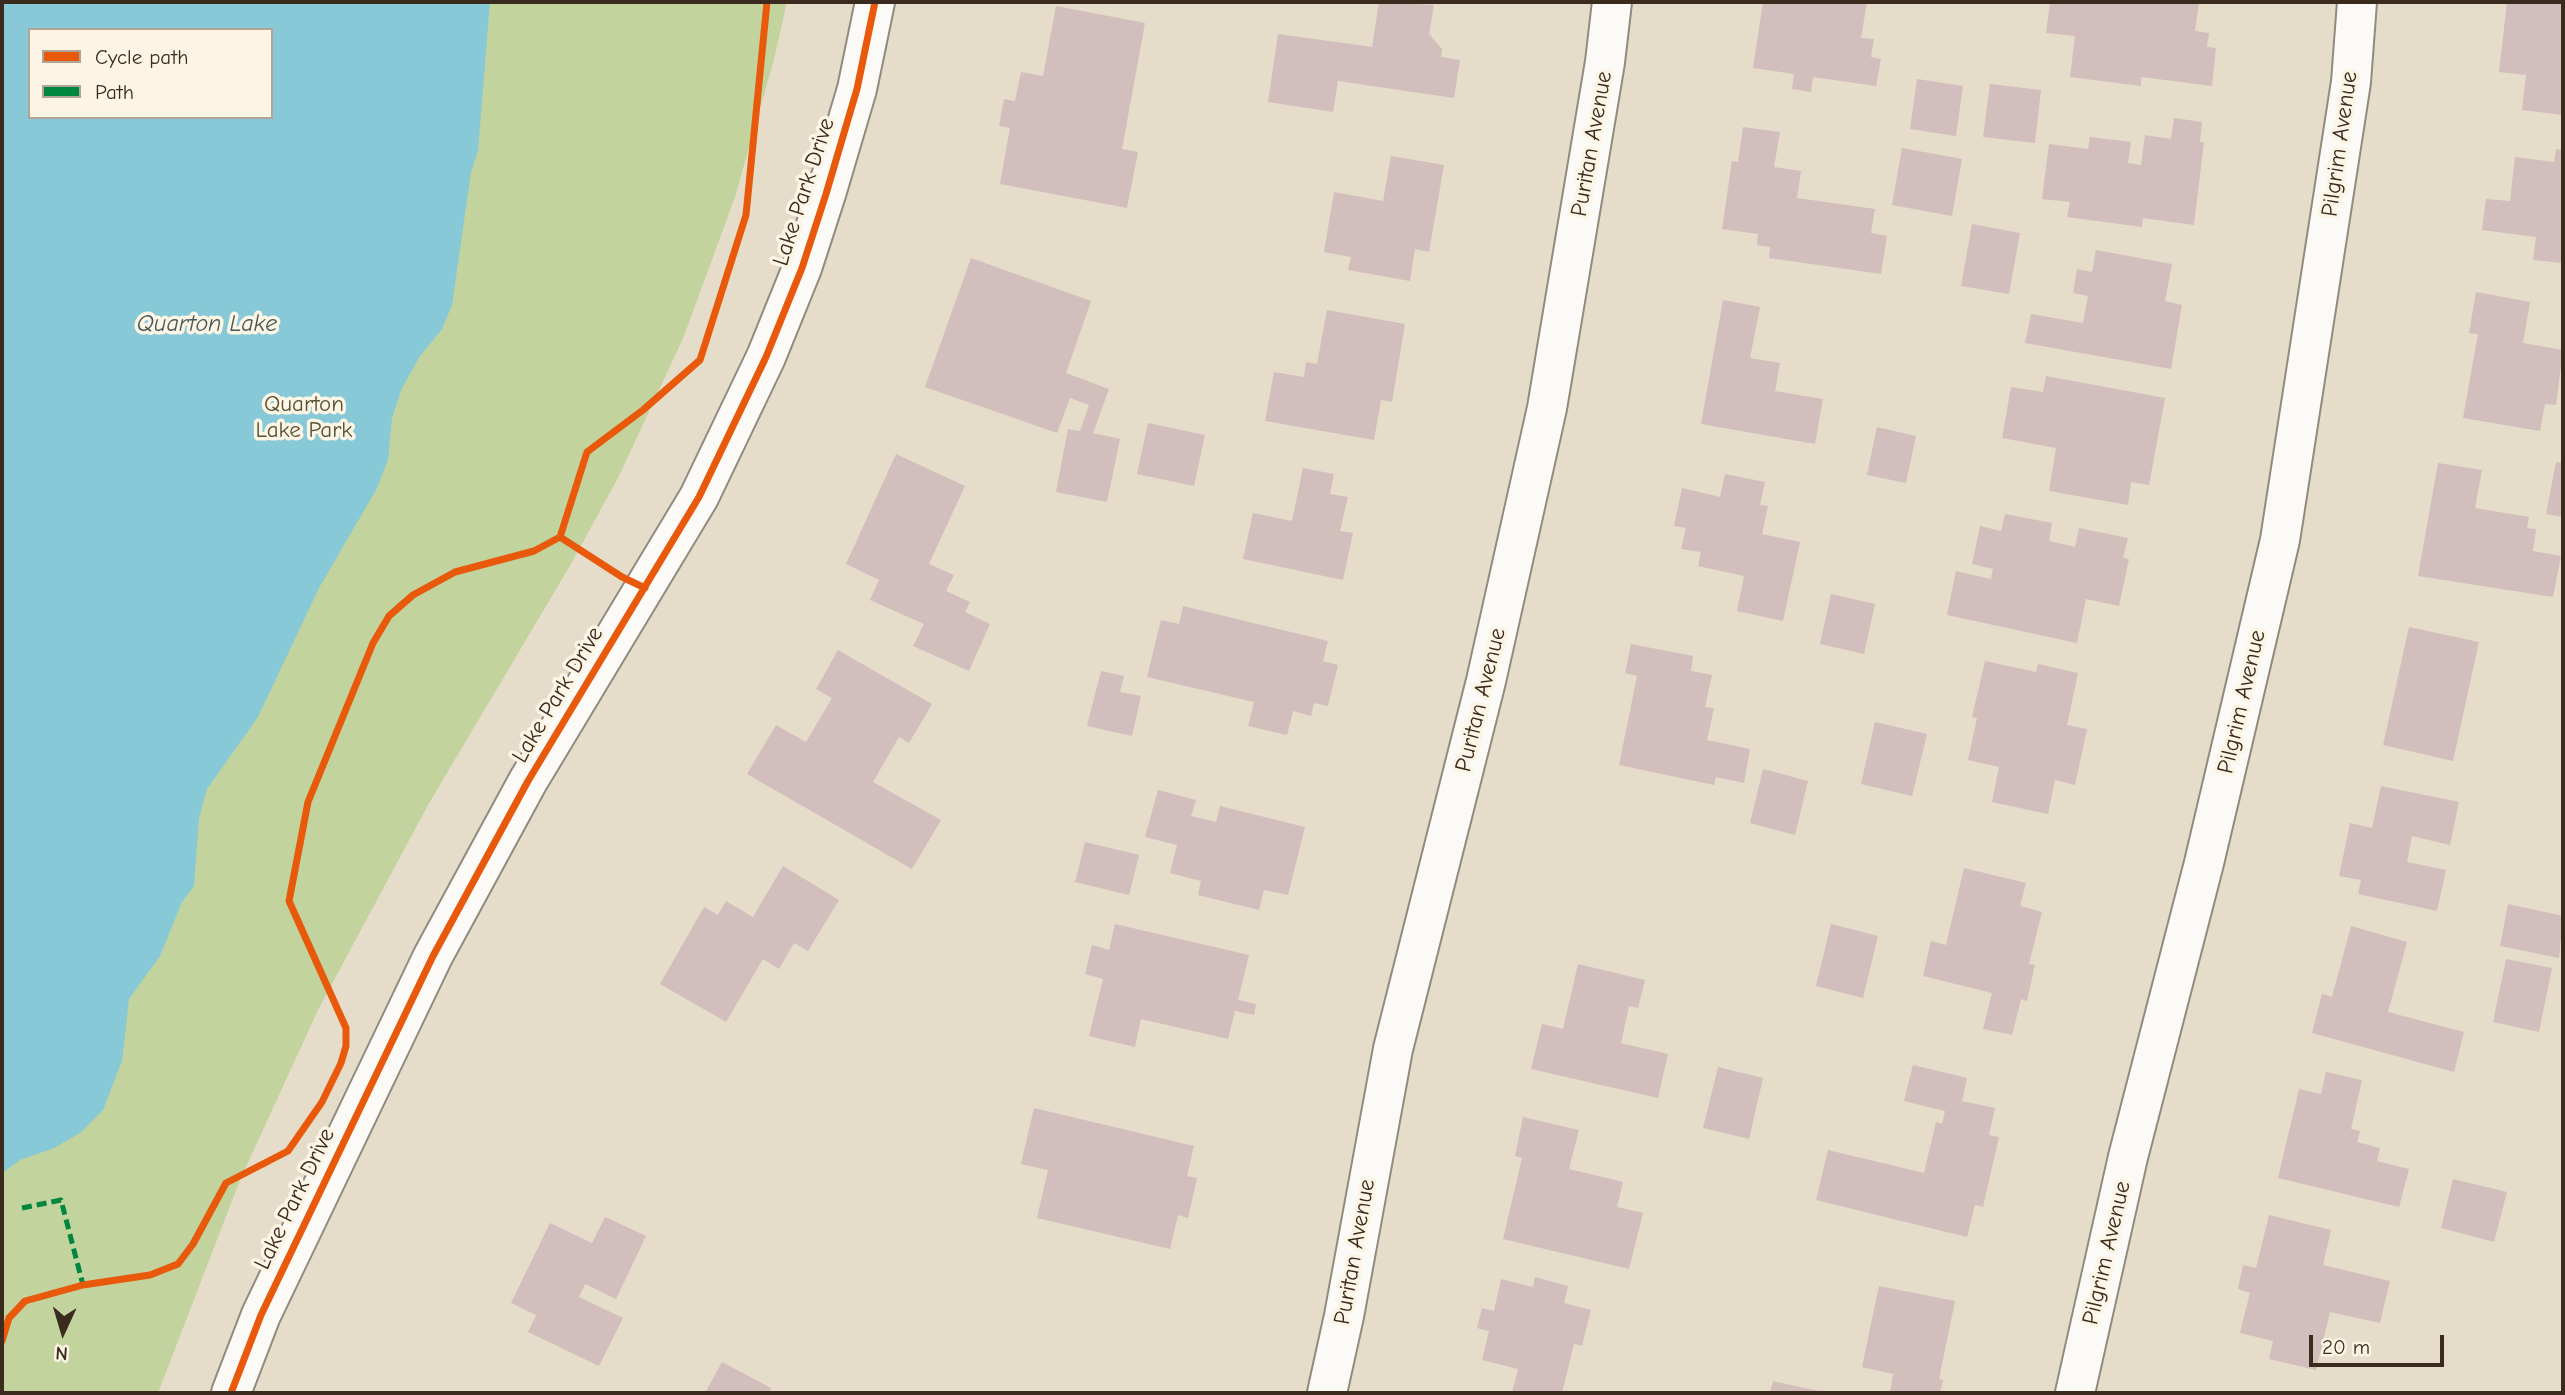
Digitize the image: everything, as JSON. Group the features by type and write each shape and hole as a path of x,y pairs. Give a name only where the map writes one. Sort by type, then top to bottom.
{"street":[{"name":"Lake Park Drive","path":"231,1393 261,1315 433,956 528,781 699,497 766,357 802,268 830,181 857,89 875,2"},
{"name":"Puritan Avenue","path":"1327,1393 1344,1316 1393,1049 1486,681 1547,408 1605,62 1612,2"},
{"name":"Pilgrim Avenue","path":"2075,1393 2128,1157 2204,863 2280,540 2351,82 2357,2"}],"green space":[{"name":"Quarton Lake Park","path":"2,2 787,2 774,59 735,197 684,336 619,476 571,564 428,805 318,1010 240,1180 158,1393 2,1393"}],"water":[{"name":"Quarton Lake","path":"2,2 490,2 478,151 471,172 452,305 442,329 420,356 402,388 392,418 388,460 376,490 319,588 258,717 207,789 199,818 194,886 182,902 160,956 129,999 122,1061 103,1110 80,1133 54,1148 20,1160 2,1173"}],"building":[{"path":"1379,2 1434,5 1429,34 1442,49 1441,57 1460,60 1454,98 1338,81 1333,112 1268,102 1278,34 1372,47"},
{"path":"1763,2 1867,2 1861,38 1874,39 1871,57 1881,59 1876,86 1813,77 1811,92 1792,89 1794,74 1753,68"},
{"path":"2050,2 2199,2 2195,31 2209,33 2207,47 2216,48 2212,86 2141,77 2141,86 2070,77 2075,36 2046,33"},
{"path":"2507,2 2563,2 2563,115 2522,110 2526,75 2499,72"},
{"path":"1056,6 1145,23 1122,149 1138,152 1127,208 1000,184 1010,128 999,126 1004,99 1015,101 1021,72 1043,76"},
{"path":"1917,79 1963,86 1956,136 1910,129"},
{"path":"1990,84 2041,90 2035,143 1983,137"},
{"path":"2174,118 2202,122 2200,142 2204,142 2194,225 2143,218 2142,227 2067,217 2070,202 2042,199 2049,144 2088,149 2090,137 2131,142 2128,163 2141,165 2145,135 2171,139"},
{"path":"1743,127 1780,132 1774,167 1801,171 1797,198 1875,209 1871,233 1887,236 1881,274 1769,258 1770,247 1757,245 1758,234 1722,229 1732,161 1738,162"},
{"path":"1902,148 1962,159 1952,216 1892,205"},
{"path":"2556,149 2563,150 2563,263 2533,260 2536,237 2482,230 2486,199 2510,201 2515,157 2554,162"},
{"path":"1391,156 1444,165 1429,252 1415,249 1410,281 1348,270 1351,257 1324,252 1334,192 1383,201"},
{"path":"1972,224 2020,233 2009,294 1961,286"},
{"path":"2096,250 2172,264 2165,301 2182,305 2171,369 2025,343 2031,314 2083,323 2088,296 2073,293 2077,269 2092,272"},
{"path":"971,258 1091,301 1066,373 1109,389 1093,433 1120,439 1107,502 1056,492 1068,429 1080,431 1089,405 1070,398 1057,433 925,387"},
{"path":"2476,292 2530,302 2523,343 2563,350 2556,405 2545,404 2540,431 2463,418 2478,334 2469,333"},
{"path":"1723,300 1760,307 1750,358 1780,363 1775,391 1823,399 1815,444 1701,424"},
{"path":"1327,310 1405,324 1392,402 1381,400 1374,440 1265,421 1274,372 1304,377 1306,362 1317,364"},
{"path":"2046,376 2165,398 2149,485 2131,482 2128,505 2049,491 2056,448 2002,438 2011,387 2043,392"},
{"path":"1148,423 1205,435 1194,486 1137,474"},
{"path":"1877,427 1916,436 1906,483 1867,475"},
{"path":"896,454 965,486 929,564 954,575 946,591 970,602 965,612 990,624 969,671 913,646 924,624 870,600 879,580 846,564"},
{"path":"2556,462 2563,463 2563,517 2546,514"},
{"path":"2438,463 2482,470 2475,508 2529,517 2527,528 2536,529 2533,551 2561,556 2553,597 2418,576"},
{"path":"1303,468 1334,474 1330,494 1348,497 1340,531 1353,533 1343,580 1243,559 1253,513 1292,521"},
{"path":"1725,474 1765,482 1760,505 1768,506 1762,534 1800,542 1783,621 1737,611 1744,576 1698,566 1701,552 1681,549 1686,528 1674,526 1682,488 1720,497"},
{"path":"2005,514 2052,523 2049,541 2075,547 2079,528 2128,538 2123,558 2129,559 2119,606 2086,599 2077,643 1947,615 1956,571 1991,579 1993,569 1972,564 1980,526 2001,531"},
{"path":"1831,594 1875,604 1864,654 1820,644"},
{"path":"1183,606 1328,641 1323,661 1338,665 1328,706 1314,703 1311,716 1293,711 1287,735 1248,726 1254,702 1147,677 1161,620 1179,624"},
{"path":"2409,627 2479,642 2453,761 2383,745"},
{"path":"1631,644 1693,656 1691,671 1712,675 1705,707 1714,708 1707,740 1750,749 1744,783 1716,777 1714,785 1619,765 1637,676 1625,673"},
{"path":"838,650 932,704 909,743 899,737 873,782 941,820 912,869 747,774 776,725 806,742 832,698 816,689"},
{"path":"1985,661 2036,672 2038,664 2078,673 2067,725 2087,729 2075,785 2055,780 2048,814 1992,802 1999,767 1968,760 1977,718 1972,717"},
{"path":"1101,671 1124,676 1120,692 1141,696 1132,736 1087,726"},
{"path":"1875,722 1927,734 1912,796 1861,784"},
{"path":"1763,769 1808,781 1795,835 1750,823"},
{"path":"2381,786 2459,802 2450,845 2412,836 2407,862 2446,870 2437,911 2358,894 2361,880 2339,876 2350,823 2372,828"},
{"path":"1158,790 1196,800 1191,816 1216,822 1220,806 1305,827 1288,895 1264,890 1259,910 1198,895 1201,881 1170,873 1177,845 1145,837"},
{"path":"1085,842 1139,855 1129,895 1075,882"},
{"path":"783,866 839,900 808,951 794,943 779,969 763,959 726,1022 660,984 704,907 718,915 726,901 753,917"},
{"path":"1964,868 2026,883 2020,906 2042,912 2029,964 2035,965 2027,1001 2021,999 2012,1035 1983,1029 1992,993 1923,976 1931,941 1946,945"},
{"path":"2508,904 2563,916 2559,958 2500,946"},
{"path":"1115,924 1249,955 1238,1000 1256,1004 1254,1015 1235,1011 1228,1039 1141,1019 1135,1047 1089,1036 1103,979 1085,974 1092,945 1109,950"},
{"path":"1831,924 1878,936 1863,998 1816,986"},
{"path":"2351,926 2407,942 2388,1012 2464,1032 2454,1072 2312,1033 2322,994 2332,997"},
{"path":"2506,959 2552,968 2539,1032 2493,1022"},
{"path":"1578,964 1645,980 1638,1008 1629,1006 1621,1043 1668,1054 1658,1098 1531,1069 1542,1024 1563,1029"},
{"path":"1913,1065 1967,1078 1962,1101 1995,1108 1989,1135 1999,1137 1983,1207 1975,1205 1967,1237 1816,1200 1828,1150 1924,1173 1936,1122 1942,1124 1945,1111 1904,1101"},
{"path":"1718,1067 1763,1078 1749,1139 1703,1128"},
{"path":"2326,1072 2362,1080 2351,1129 2360,1131 2357,1142 2380,1148 2377,1161 2409,1169 2399,1207 2278,1178 2299,1089 2321,1094"},
{"path":"1034,1108 1194,1146 1187,1176 1197,1178 1188,1218 1178,1215 1170,1249 1037,1218 1048,1170 1021,1164"},
{"path":"1523,1117 1579,1130 1569,1169 1623,1182 1617,1207 1643,1213 1629,1269 1503,1239 1522,1158 1515,1156"},
{"path":"2453,1179 2507,1192 2494,1242 2441,1228"},
{"path":"2269,1215 2331,1230 2323,1265 2390,1281 2380,1323 2330,1312 2316,1370 2269,1359 2273,1341 2240,1333 2250,1293 2238,1289 2243,1265 2256,1268"},
{"path":"605,1217 646,1236 616,1299 585,1284 579,1297 623,1318 599,1366 528,1332 536,1315 511,1303 550,1223 592,1243"},
{"path":"1535,1277 1568,1286 1564,1303 1591,1310 1582,1346 1574,1344 1562,1393 1512,1393 1518,1369 1482,1360 1489,1331 1477,1328 1482,1308 1494,1311 1501,1279 1533,1287"},
{"path":"1879,1286 1955,1301 1939,1379 1943,1380 1940,1393 1890,1393 1893,1374 1862,1367"},
{"path":"722,1362 771,1388 769,1393 705,1393"},
{"path":"1773,1381 1819,1391 1819,1393 1770,1393"}],"marked path":[{"path":"22,1208 61,1200 83,1285"}],"cycle path":[{"path":"2,1341 9,1318 25,1301 83,1285 150,1275 178,1264 193,1244 226,1183 288,1151 322,1102 341,1063 346,1046 346,1028 289,901 308,802 373,643 389,616 413,595 455,572 534,551 560,537 587,452 643,410 700,360 746,215 767,2"},
{"path":"231,1393 261,1315 433,956 528,781 699,497 766,357 802,268 826,194 857,89 875,2"},
{"path":"560,537 622,577 645,588"}]}
